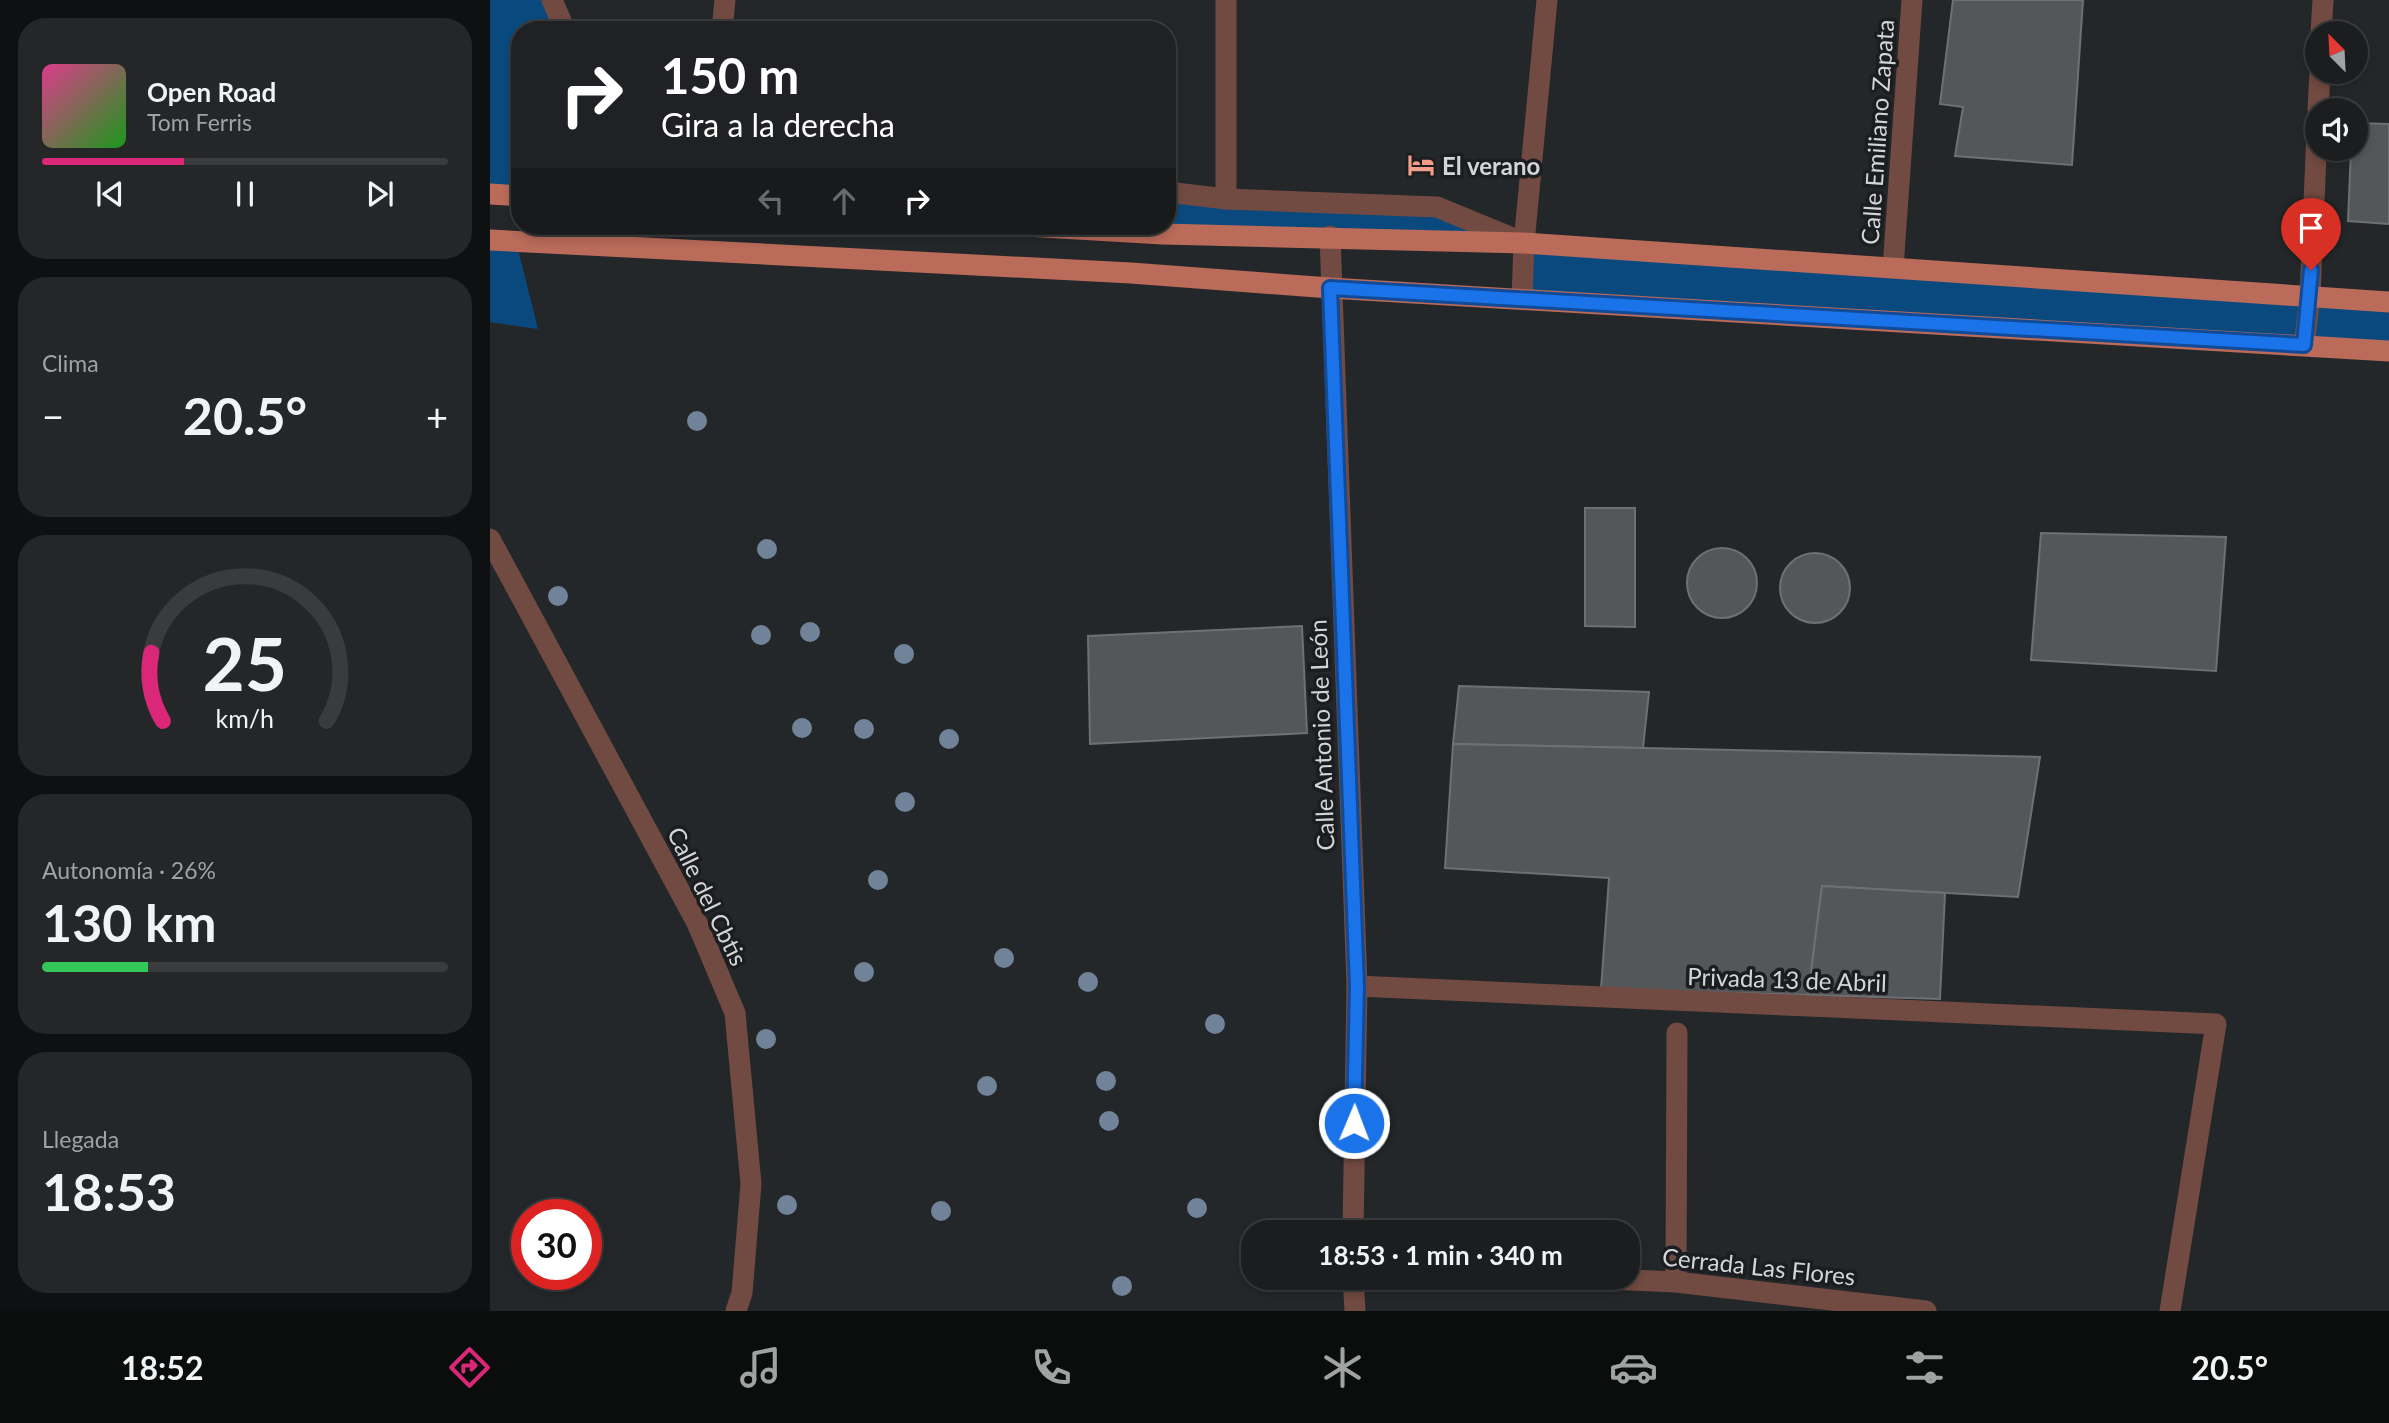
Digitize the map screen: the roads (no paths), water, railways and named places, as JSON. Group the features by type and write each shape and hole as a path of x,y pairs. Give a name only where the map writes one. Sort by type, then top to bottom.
{"main road":[{"path":"490,194 511,195"},
{"path":"1176,234 1524,243 2389,302"},
{"path":"490,240 1131,273 1330,288 2389,351"}],"street":[{"path":"552,0 561,21"},
{"path":"723,21 725,0"},
{"path":"1226,0 1226,199"},
{"path":"1522,299 1524,243 1547,0"},
{"name":"Calle Emiliano Zapata","path":"1893,268 1912,0"},
{"path":"2322,21 2323,0"},
{"path":"2304,345 2316,161"},
{"path":"1176,193 1226,199 1437,207 1524,243"},
{"name":"Calle Antonio de León","path":"1330,236 1357,986 1353,1220"},
{"name":"Calle del Cbtis","path":"490,539 697,923 735,1013 751,1184 742,1293 736,1311"},
{"name":"Privada 13 de Abril","path":"1357,986 2216,1024 2170,1311"},
{"path":"1676,1282 1677,1033"},
{"name":"Cerrada Las Flores","path":"1640,1280 1676,1282 1926,1311"},
{"path":"1354,1290 1355,1311"}],"place":[{"name":"El verano","path":"1421,165"}]}
